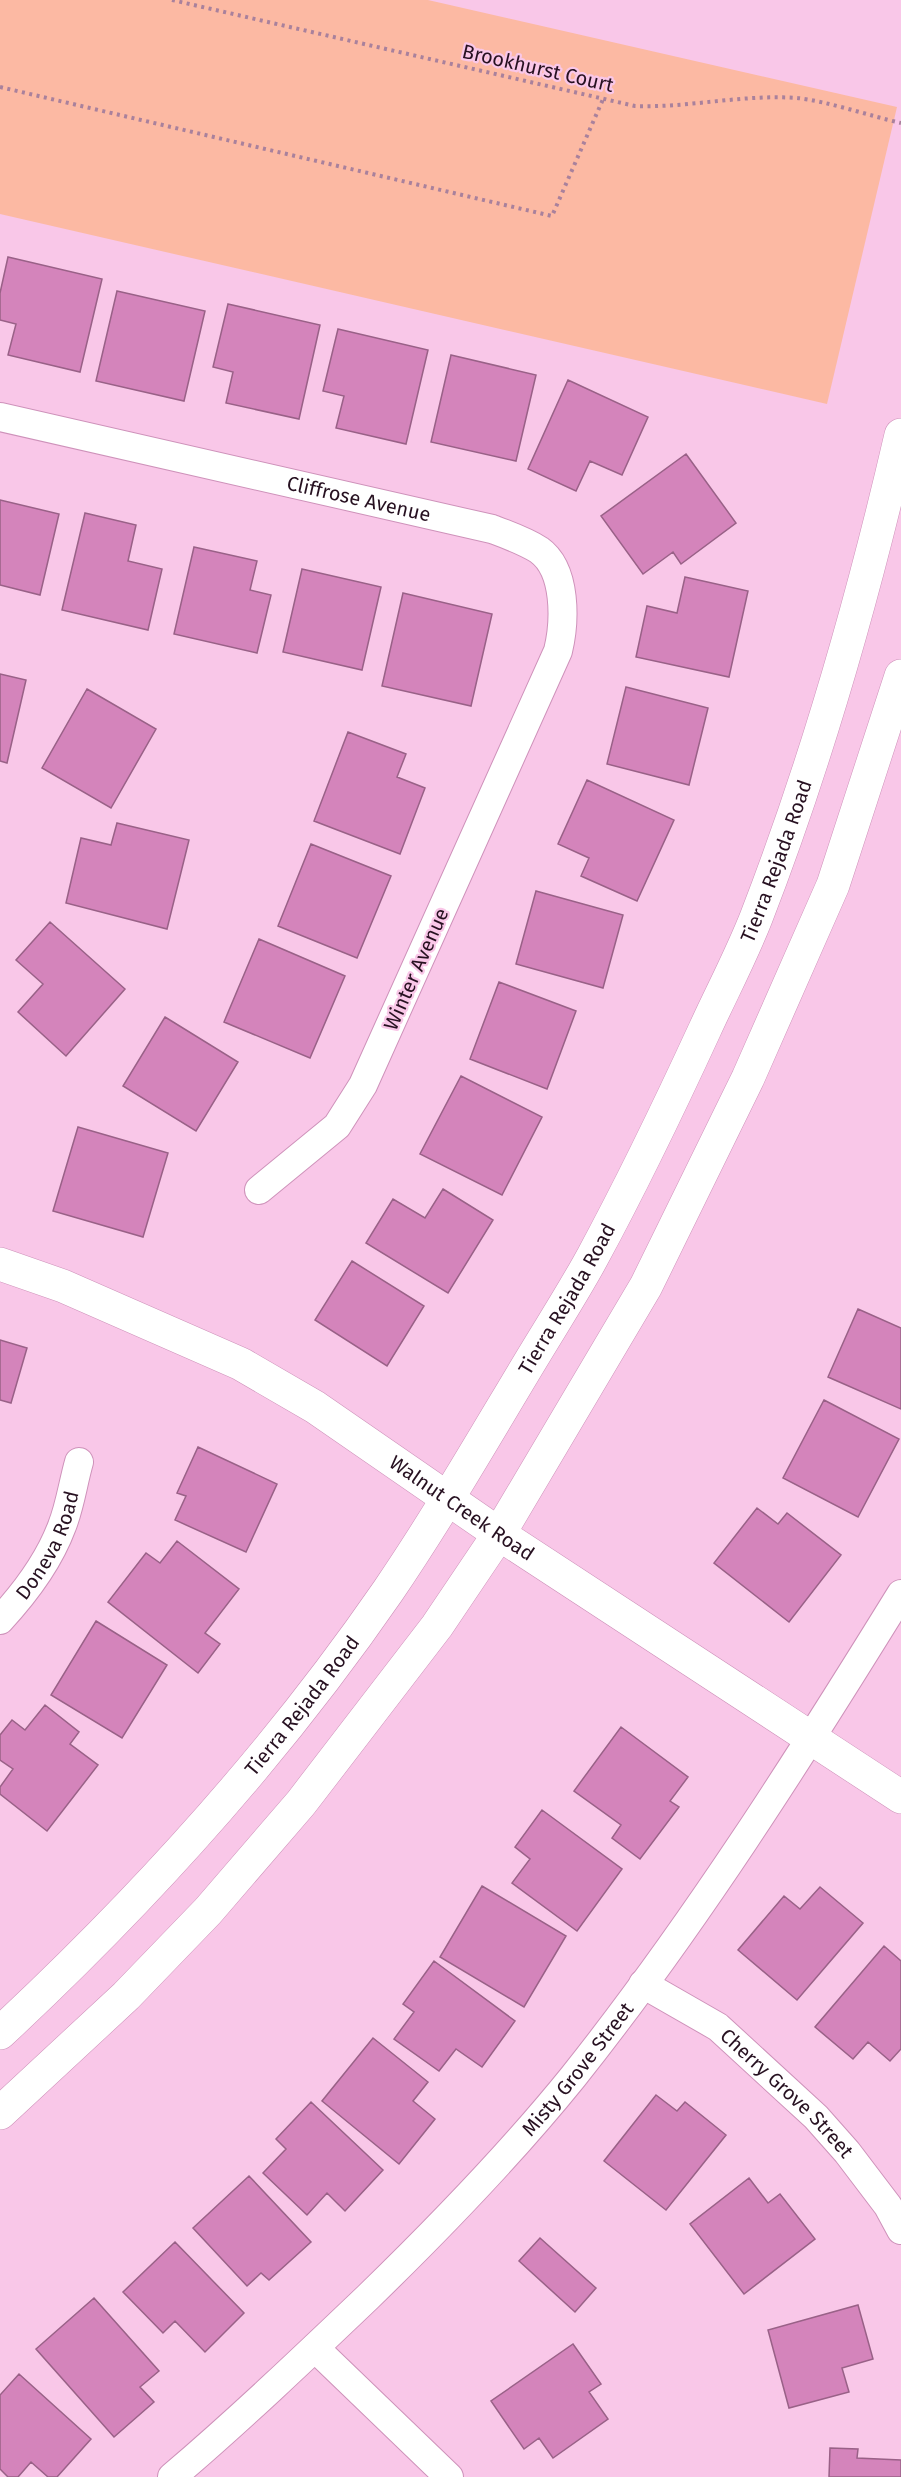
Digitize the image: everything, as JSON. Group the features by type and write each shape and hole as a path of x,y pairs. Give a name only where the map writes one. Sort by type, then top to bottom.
{"main road":[{"name":"Tierra Rejada Road","path":"0,2033 76,1962 154,1879 248,1772 387,1592 448,1499 592,1258 668,1109 755,921 835,692 875,548 901,435"},
{"path":"0,2113 126,1996 208,1911 301,1803 438,1626 499,1534 646,1286 748,1078 833,885 901,676"},
{"name":"Walnut Creek Road","path":"0,1264 63,1286 241,1364 315,1407 499,1534 901,1797"}],"street":[{"name":"Cliffrose Avenue","path":"0,417 492,529 540,552 550,563 561,592 564,625 558,651 529,716"},
{"name":"Winter Avenue","path":"259,1190 337,1126 363,1085 529,716"},
{"name":"Doneva Road","path":"0,1620 22,1597 51,1550 63,1526 79,1462"},
{"name":"Misty Grove Street","path":"172,2477 233,2425 457,2210 571,2078 644,1984 811,1739 901,1594"},
{"name":"Cherry Grove Street","path":"644,1984 718,2027 816,2117 854,2161 888,2206 901,2230"},
{"path":"315,2348 449,2477"}],"path":[{"name":"Brookhurst Court","path":"172,0 635,105 669,107 708,101 798,98 901,123"},
{"path":"0,87 552,216 604,97"}],"shaded area":[{"path":"0,0 428,0 897,107 827,404 0,214"}],"building":[{"path":"8,257 102,279 80,372 8,355 16,324 0,320 0,293"},
{"path":"117,291 205,311 184,401 96,381"},
{"path":"228,304 320,325 299,419 226,403 233,372 213,367"},
{"path":"338,329 428,350 406,444 336,428 344,396 323,391"},
{"path":"451,355 536,375 516,461 431,442"},
{"path":"568,380 648,417 622,475 590,461 576,491 528,469"},
{"path":"686,454 736,523 681,564 673,552 643,574 601,516"},
{"path":"0,500 59,514 40,595 0,585"},
{"path":"85,513 136,525 128,561 162,569 148,630 62,610"},
{"path":"194,547 257,561 250,590 271,595 257,653 174,634"},
{"path":"302,569 381,587 362,670 283,652"},
{"path":"685,577 748,591 729,677 636,657 647,606 677,613"},
{"path":"403,593 492,614 471,706 382,686"},
{"path":"0,674 26,680 7,763 0,761"},
{"path":"626,687 708,708 689,785 607,764"},
{"path":"87,689 156,729 111,808 42,768"},
{"path":"348,732 406,754 397,777 425,788 400,854 314,821"},
{"path":"587,780 674,820 637,901 581,876 589,858 558,844"},
{"path":"117,823 189,840 167,929 66,903 81,838 111,845"},
{"path":"311,844 391,876 357,958 278,926"},
{"path":"536,891 623,915 603,988 516,964"},
{"path":"50,922 125,989 66,1056 18,1012 43,984 16,960"},
{"path":"259,939 345,976 310,1058 224,1022"},
{"path":"499,982 576,1011 547,1089 470,1059"},
{"path":"165,1017 238,1062 196,1131 123,1086"},
{"path":"461,1076 542,1117 502,1195 420,1154"},
{"path":"78,1127 168,1153 143,1237 53,1211"},
{"path":"443,1189 493,1220 448,1293 366,1243 393,1199 425,1218"},
{"path":"352,1261 424,1306 387,1366 315,1320"},
{"path":"858,1309 901,1328 901,1409 828,1377"},
{"path":"0,1340 27,1348 11,1403 0,1400"},
{"path":"824,1400 899,1439 858,1517 783,1478"},
{"path":"198,1447 277,1484 246,1552 175,1520 186,1496 177,1493"},
{"path":"757,1508 778,1524 787,1513 841,1555 789,1622 714,1563"},
{"path":"177,1541 239,1589 205,1633 220,1644 198,1673 108,1602 146,1553 160,1563"},
{"path":"96,1621 167,1665 122,1738 51,1695"},
{"path":"45,1705 79,1732 70,1744 98,1765 47,1831 0,1794 0,1787 13,1769 0,1760 0,1735 12,1720 25,1730"},
{"path":"621,1727 688,1777 670,1801 679,1807 640,1859 612,1838 621,1825 574,1791"},
{"path":"542,1810 622,1869 577,1931 512,1883 530,1859 515,1847"},
{"path":"482,1886 566,1936 524,2007 440,1957"},
{"path":"820,1887 863,1923 797,2000 738,1950 784,1896 800,1909"},
{"path":"884,1946 901,1961 901,2049 890,2061 868,2042 853,2059 815,2027"},
{"path":"434,1961 515,2021 482,2067 456,2049 439,2071 394,2039 414,2012 403,2004"},
{"path":"373,2038 428,2082 413,2101 435,2119 399,2164 322,2101"},
{"path":"656,2095 677,2111 685,2102 726,2135 666,2210 604,2161"},
{"path":"311,2102 383,2170 345,2211 327,2193 307,2215 263,2173 286,2149 276,2139"},
{"path":"249,2176 311,2242 269,2280 261,2273 247,2286 193,2228"},
{"path":"749,2178 768,2203 780,2194 815,2239 744,2294 690,2224"},
{"path":"540,2238 596,2288 575,2312 519,2261"},
{"path":"175,2242 244,2313 205,2352 175,2321 163,2333 123,2292"},
{"path":"94,2298 159,2371 140,2387 154,2402 114,2437 36,2349"},
{"path":"858,2305 873,2359 842,2368 849,2392 789,2408 768,2330"},
{"path":"573,2344 601,2384 589,2392 608,2419 553,2458 539,2438 524,2449 491,2401"},
{"path":"19,2374 91,2439 57,2477 48,2477 31,2462 18,2477 8,2477 0,2469 0,2395"},
{"path":"830,2448 858,2449 857,2458 901,2460 901,2477 829,2477"}]}
